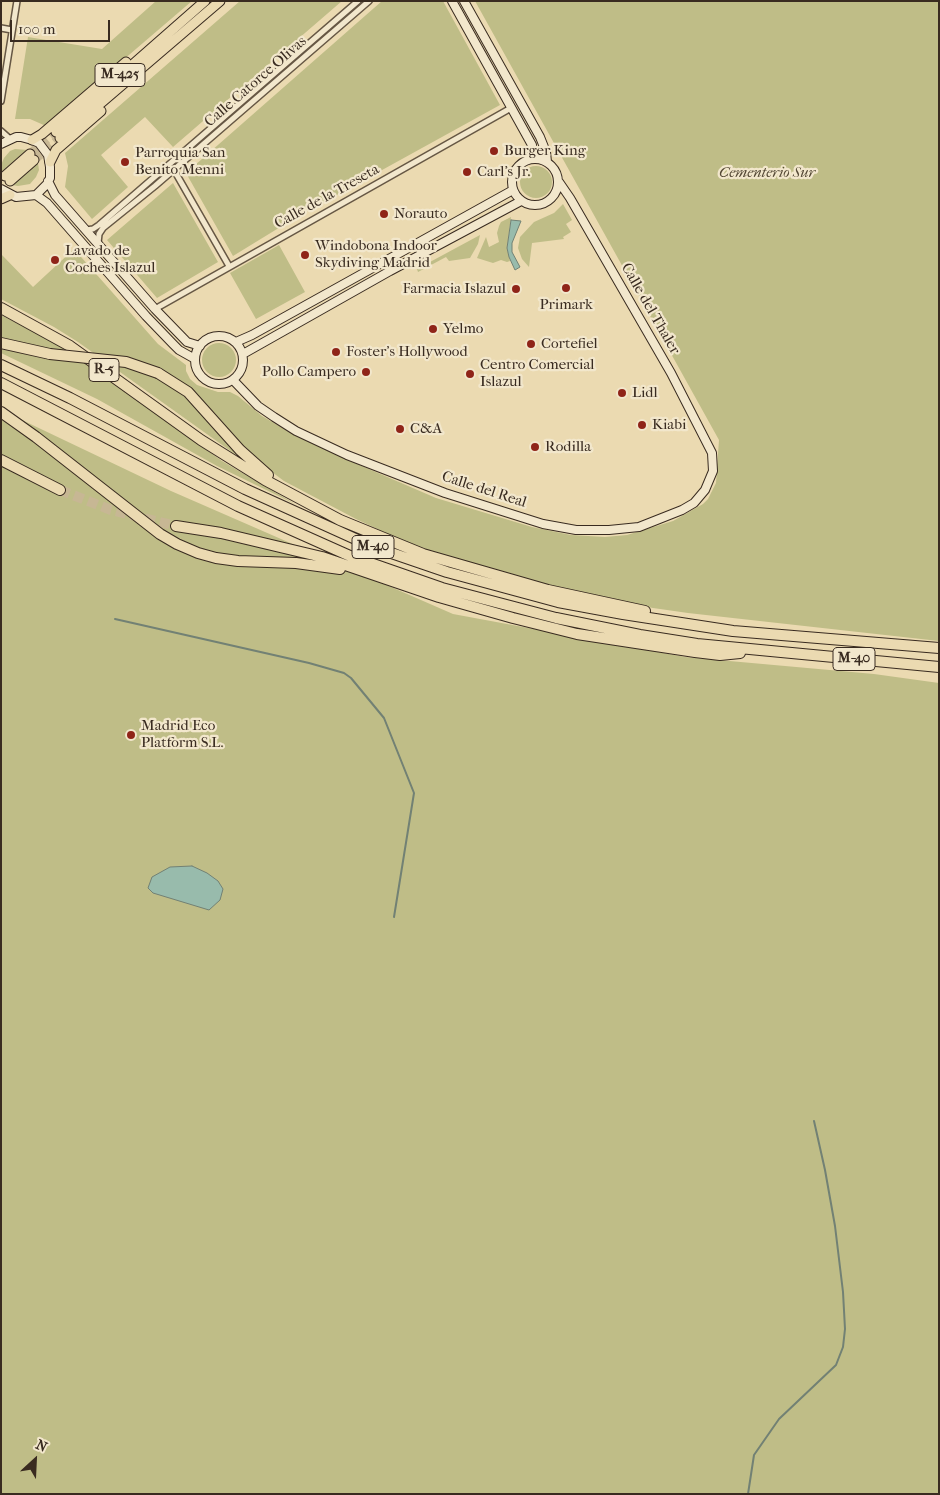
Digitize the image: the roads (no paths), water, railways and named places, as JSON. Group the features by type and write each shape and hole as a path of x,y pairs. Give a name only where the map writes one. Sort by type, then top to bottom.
{"highway":[{"name":"R-5","path":"1,308 70,346 201,440 238,463 299,499 340,520 362,528"},
{"path":"1,343 50,354 126,362 158,373 188,392 240,450 264,472 294,492 362,528"},
{"name":"M-40","path":"1,365 70,398 245,489 371,546 447,572 558,602 684,624 733,631 776,633 939,648"},
{"name":"M-40","path":"1,383 238,506 350,556 442,588 556,618 640,636 768,652 939,667"},
{"name":"M-40","path":"1,412 36,436 160,534 198,553 238,561 296,563 332,567 460,607 577,634 720,655 768,652"},
{"path":"1,460 60,490"},
{"path":"176,526 322,557 439,597 512,618"},
{"name":"M-40","path":"362,528 424,554 548,590 653,613 734,624 776,633"}],"main road":[{"name":"M-425","path":"205,1 183,18 58,135 220,1"},
{"path":"32,140 42,134 172,24 183,18"},
{"path":"50,162 60,146 164,55 179,36"},
{"path":"8,178 32,157"},
{"path":"1,199 10,195"}],"street":[{"path":"1,101 17,1"},
{"name":"Calle Catorce Olivas","path":"86,230 100,225 358,1"},
{"name":"Calle Catorce Olivas","path":"98,244 99,234 103,228 174,170 369,1"},
{"path":"452,1 532,145 532,159"},
{"path":"464,1 540,138 546,152 547,162"},
{"path":"1,28 12,30"},
{"name":"Calle de la Treseta","path":"154,309 511,108"},
{"path":"1,131 10,139"},
{"path":"1,144 10,139 21,137 32,140 43,148 50,162 48,181 36,195 22,197 10,195 1,189"},
{"path":"532,159 547,162 556,170 559,182 557,193 550,201 541,205 530,205 520,201 513,190 512,178 516,168 525,161 532,159"},
{"path":"174,170 229,266"},
{"path":"48,181 55,195 154,309 187,342 200,346"},
{"name":"Calle del Thaler","path":"559,182 671,373 712,453"},
{"path":"236,342 252,335 513,190"},
{"path":"36,195 47,203 173,344 179,350 195,359"},
{"path":"243,354 520,201"},
{"path":"217,336 227,337 236,342 243,354 243,364 240,373 232,380 223,384 212,383 203,378 197,370 195,359 200,346 207,339 217,336"},
{"name":"Calle del Real","path":"232,380 258,406 274,418 347,455 489,508 543,524 576,530 609,530 639,527 682,510 694,503 705,490 713,471 712,453"}],"waterway":[{"path":"115,619 309,663 344,673 351,678 384,718 414,793 394,917"},
{"path":"748,1494 754,1455 779,1419 836,1365 843,1347 845,1329 843,1292 835,1226 814,1121"}],"tunnel":[{"path":"30,154 56,132"},
{"path":"34,160 60,138"},
{"path":"60,490 111,510 176,526"}],"place":[{"name":"Burger King","path":"494,151"},
{"name":"Parroquia San Benito Menni","path":"125,162"},
{"name":"Carl's Jr.","path":"467,172"},
{"name":"Norauto","path":"384,214"},
{"name":"Windobona Indoor Skydiving Madrid","path":"305,255"},
{"name":"Lavado de Coches Islazul","path":"55,260"},
{"name":"Primark","path":"566,288"},
{"name":"Farmacia Islazul","path":"516,289"},
{"name":"Yelmo","path":"433,329"},
{"name":"Cortefiel","path":"531,344"},
{"name":"Foster's Hollywood","path":"336,352"},
{"name":"Pollo Campero","path":"366,372"},
{"name":"Centro Comercial Islazul","path":"470,374"},
{"name":"Lidl","path":"622,393"},
{"name":"Kiabi","path":"642,425"},
{"name":"C&A","path":"400,429"},
{"name":"Rodilla","path":"535,447"},
{"name":"Madrid Eco Platform S.L.","path":"131,735"}],"park label":[{"name":"Cementerio Sur","path":"767,173"}]}
